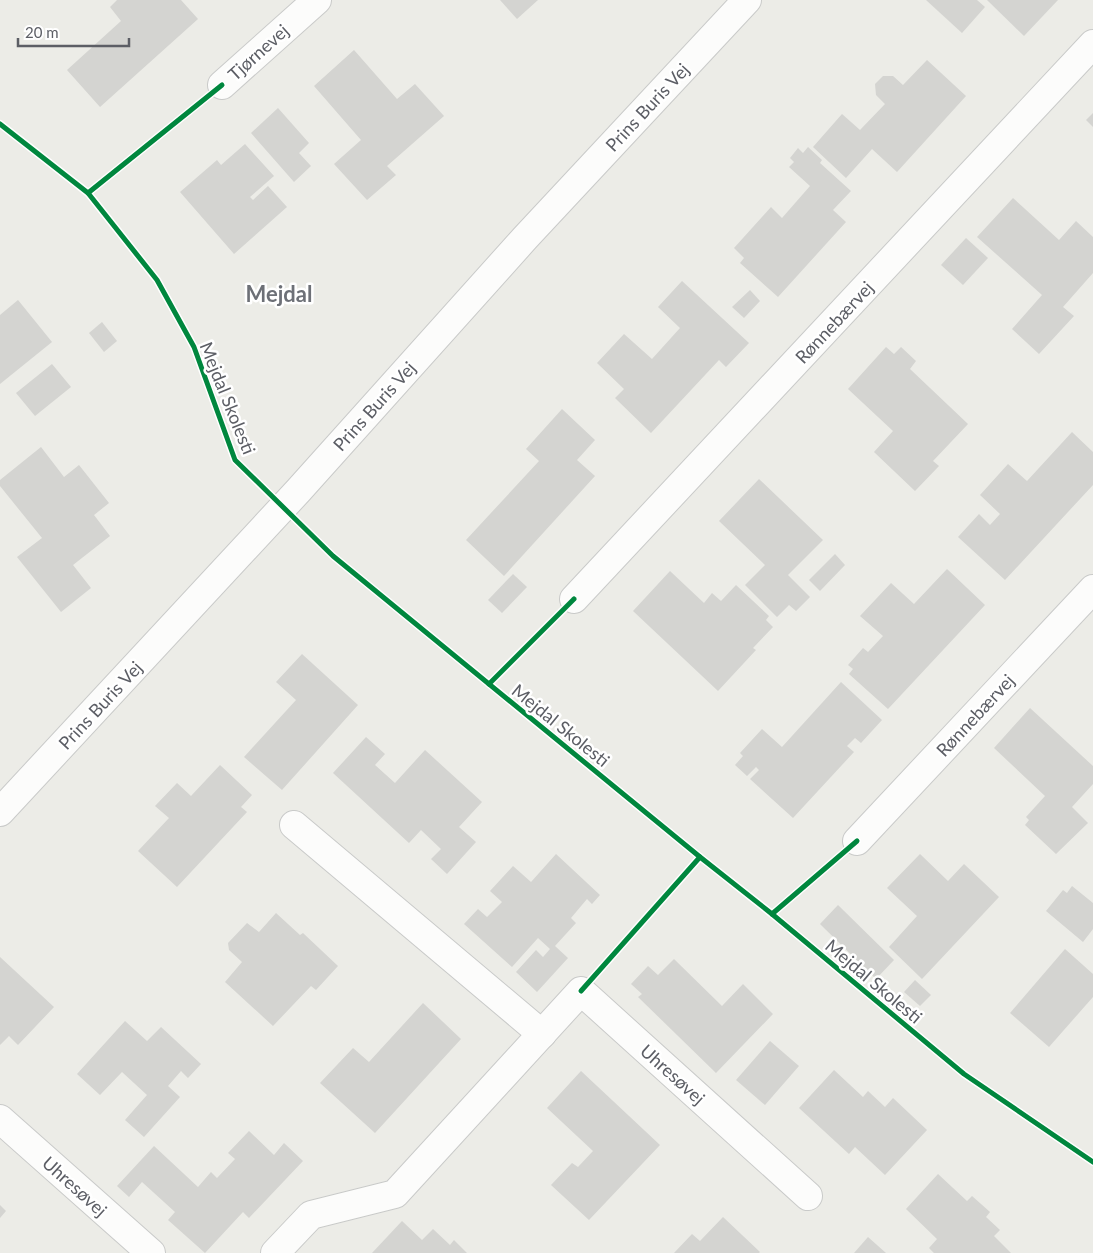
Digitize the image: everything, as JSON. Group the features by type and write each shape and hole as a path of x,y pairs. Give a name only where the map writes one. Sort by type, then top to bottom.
{"street":[{"name":"Tjørnevej","path":"222,85 317,0"},
{"name":"Prins Buris Vej","path":"0,812 298,491 525,238 747,0"},
{"name":"Rønnebærvej","path":"574,599 1093,44"},
{"name":"Rønnebærvej","path":"857,841 1093,589"},
{"path":"294,825 542,1034"},
{"name":"Uhresøvej","path":"289,1248 311,1215 395,1194 581,991 808,1196"},
{"name":"Uhresøvej","path":"0,1119 151,1253"}],"building":[{"path":"117,0 181,0 198,19 100,107 67,70 121,21 110,7"},
{"path":"500,0 538,0 517,19"},
{"path":"926,0 977,0 985,7 962,33"},
{"path":"987,0 1058,0 1024,36"},
{"path":"354,50 397,99 415,84 444,116 387,166 396,175 367,200 334,164 361,140 314,86"},
{"path":"927,60 966,96 897,172 872,149 846,178 813,147 842,114 860,130 885,104 876,95 875,84 883,76 893,76 903,85"},
{"path":"278,108 309,143 299,153 311,166 294,182 251,133"},
{"path":"1093,113 1093,127 1086,120"},
{"path":"245,144 274,176 250,197 253,200 268,186 287,207 234,254 180,192 217,160 221,165"},
{"path":"808,147 822,160 820,163 851,191 833,210 846,222 778,297 740,263 744,258 734,248 771,207 782,218 810,186 789,167 794,162 790,158 798,148 803,153"},
{"path":"1013,198 1059,240 1076,221 1093,237 1093,273 1063,307 1074,316 1039,354 1012,329 1042,295 977,237"},
{"path":"966,238 988,258 963,285 941,265"},
{"path":"682,281 749,343 726,367 719,360 651,433 615,398 624,389 597,363 624,334 652,359 680,328 658,307"},
{"path":"750,290 760,301 744,318 732,307"},
{"path":"18,300 52,342 0,384 0,315"},
{"path":"102,322 117,341 104,352 89,333"},
{"path":"886,347 894,354 901,347 916,361 910,369 968,424 933,461 939,466 915,491 874,452 893,431 848,389"},
{"path":"52,364 71,387 35,416 16,393"},
{"path":"562,409 595,440 577,460 595,476 504,576 466,540 539,461 526,449"},
{"path":"1072,432 1093,452 1093,485 1005,580 958,537 979,514 990,525 1000,514 980,495 1008,464 1027,481"},
{"path":"41,447 64,477 79,465 109,503 94,515 110,536 73,565 91,588 61,612 17,557 42,538 0,486 0,480"},
{"path":"759,479 823,540 788,575 810,597 796,611 789,605 777,617 745,585 765,565 719,521"},
{"path":"835,554 845,565 820,591 809,580"},
{"path":"947,569 985,605 888,709 849,674 853,669 848,665 863,648 868,652 883,636 860,616 891,583 914,604"},
{"path":"670,571 704,603 712,593 721,601 736,585 769,616 766,620 773,627 753,648 756,650 718,691 633,611"},
{"path":"513,574 527,587 502,613 488,600"},
{"path":"302,654 358,705 282,790 244,757 296,700 276,682"},
{"path":"841,682 882,720 861,743 855,738 847,746 854,752 793,818 750,779 759,770 756,767 747,776 735,765 743,756 740,753 762,729 782,747"},
{"path":"1030,708 1093,766 1093,784 1072,807 1088,823 1056,854 1025,825 1029,820 1026,817 1045,796 994,748"},
{"path":"366,737 385,754 375,765 395,783 425,750 482,802 459,827 476,842 447,874 431,859 441,849 421,830 409,843 333,773"},
{"path":"220,765 252,795 241,807 247,812 177,887 138,851 169,818 155,806 177,783 191,796"},
{"path":"556,854 600,895 592,904 587,899 571,918 576,923 555,946 568,958 537,992 516,972 536,950 543,957 550,949 538,938 512,967 464,924 478,909 487,917 502,902 490,891 513,866 531,882"},
{"path":"920,854 948,881 964,864 999,897 922,979 889,947 917,916 887,888"},
{"path":"1072,886 1093,903 1093,929 1083,942 1046,911 1063,890 1067,893"},
{"path":"838,905 894,960 876,979 820,924"},
{"path":"276,913 300,935 303,933 338,966 316,990 311,986 273,1026 225,982 242,962 229,950 228,943 247,923 259,932"},
{"path":"1065,949 1093,974 1093,997 1049,1047 1010,1013"},
{"path":"0,957 54,1007 18,1045 9,1036 0,1045"},
{"path":"674,959 722,1006 743,984 773,1014 716,1073 638,997 642,994 631,984 648,966 658,975"},
{"path":"915,980 931,995 920,1006 904,992"},
{"path":"423,1003 461,1039 375,1133 320,1083 353,1048 369,1062"},
{"path":"125,1021 147,1041 161,1027 201,1064 188,1078 181,1071 168,1086 180,1097 144,1137 125,1120 147,1095 122,1072 100,1095 77,1074"},
{"path":"770,1041 799,1066 765,1105 736,1080"},
{"path":"834,1070 863,1097 868,1091 885,1107 893,1098 927,1130 885,1175 855,1147 849,1154 799,1108"},
{"path":"581,1071 660,1145 589,1220 551,1185 572,1163 578,1167 593,1151 547,1108"},
{"path":"249,1131 274,1155 284,1143 303,1161 249,1218 243,1212 205,1253 168,1220 175,1212 142,1182 129,1197 117,1186 154,1146 198,1187 211,1172 217,1178 235,1159 228,1153"},
{"path":"938,1174 967,1201 972,1196 990,1212 986,1217 1000,1230 994,1236 1011,1253 934,1253 929,1248 937,1239 906,1209"},
{"path":"0,1205 6,1211 0,1218"},
{"path":"723,1217 760,1252 674,1253 692,1234 700,1241"},
{"path":"402,1221 422,1240 433,1229 450,1245 454,1240 467,1253 372,1253"},
{"path":"868,1237 886,1253 854,1253"}],"cycle path":[{"path":"88,193 222,85"},
{"name":"Mejdal Skolesti","path":"0,124 88,193 157,280 194,347 235,460 333,556 772,914 964,1074 1093,1162"},
{"path":"489,684 574,599"},
{"path":"772,914 857,841"},
{"path":"581,991 700,857"}],"district":[{"name":"Mejdal","path":"279,293"}]}
